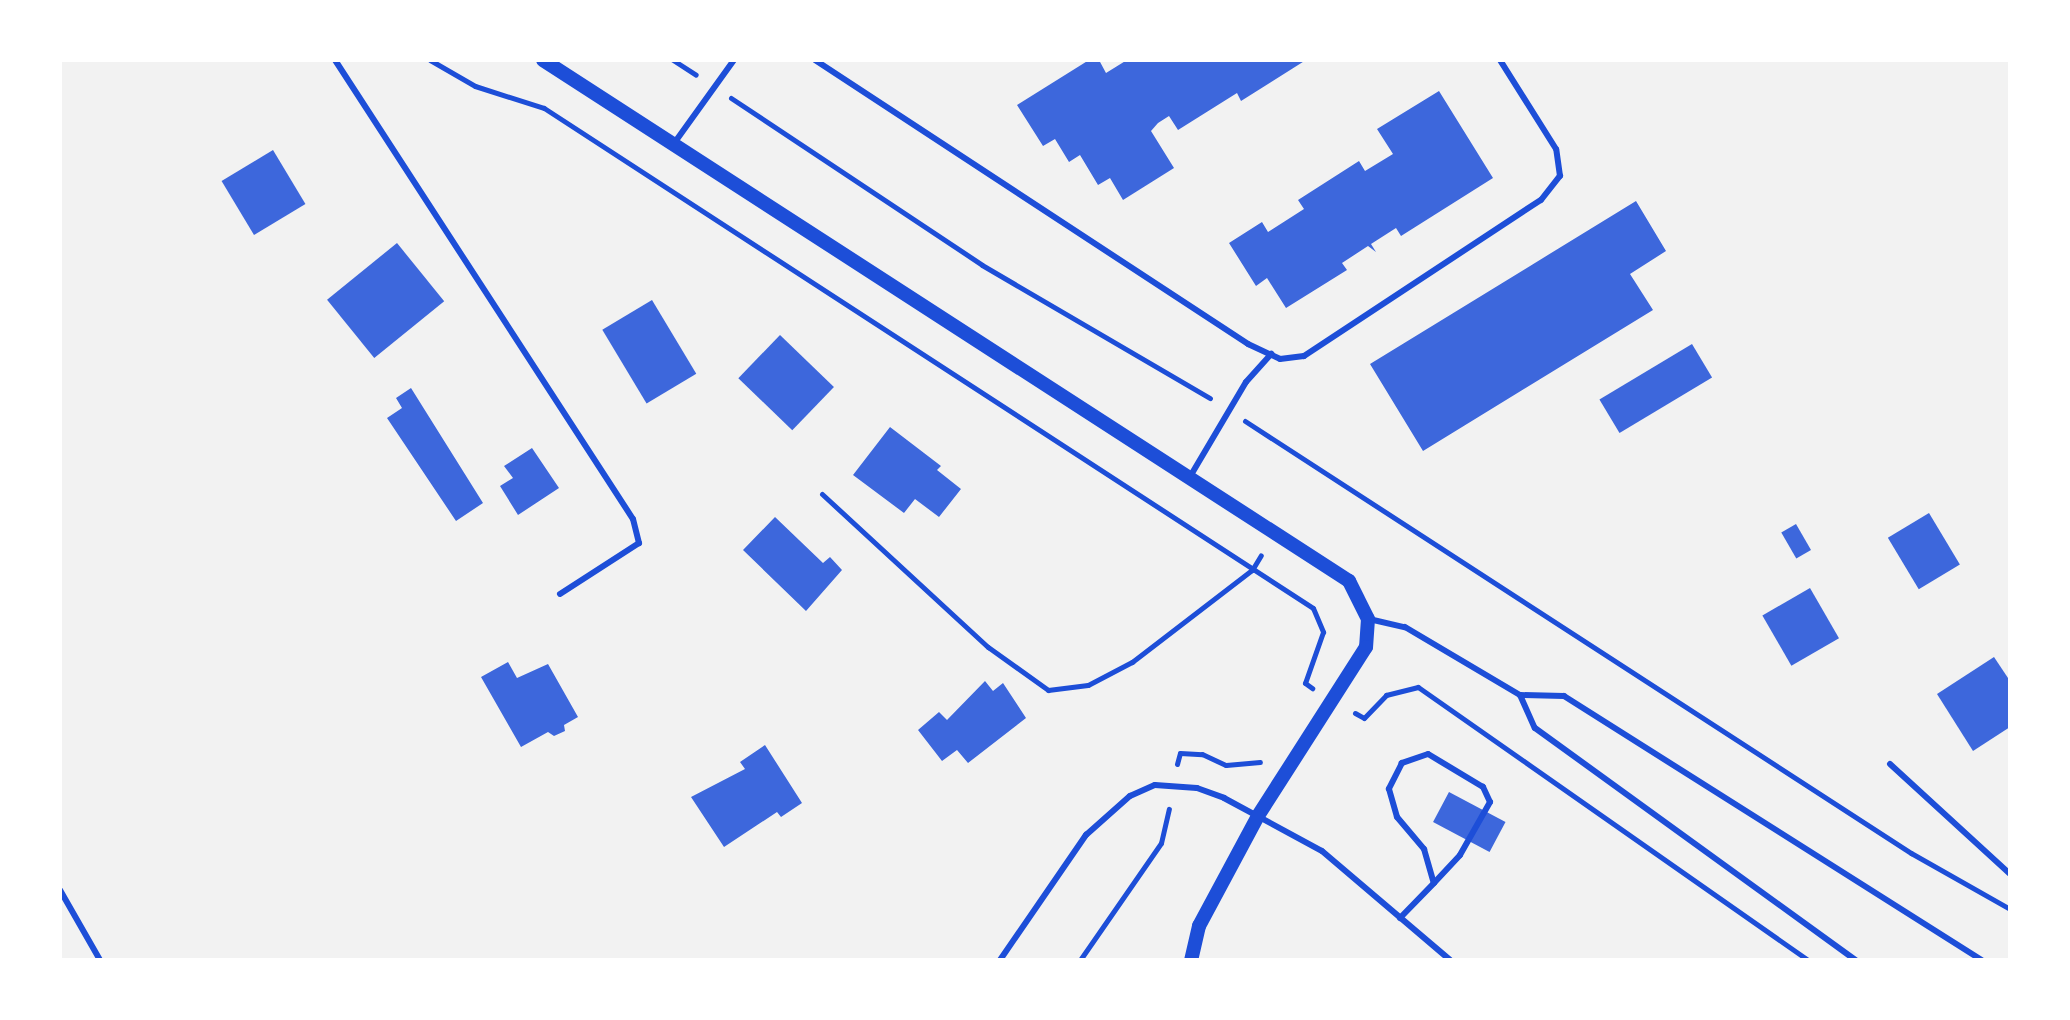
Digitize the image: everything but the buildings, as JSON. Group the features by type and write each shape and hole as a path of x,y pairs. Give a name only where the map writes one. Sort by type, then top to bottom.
{"street":[{"path":"543,60 1191,475 1349,581 1368,619 1366,647 1258,816 1199,926 1191,960"}],"lane":[{"path":"335,60 633,519 639,543 560,594"},
{"path":"675,142 734,60"},
{"path":"815,60 1248,344 1271,354 1304,356 1541,200 1560,176 1556,149 1500,60"},
{"path":"1191,475 1229,410 1271,354"},
{"path":"1368,619 1405,627 1520,695 1564,696 1982,960"},
{"path":"1520,695 1535,728 1856,960"},
{"path":"1400,918 1434,883 1460,855 1490,802 1483,787 1428,754 1402,763 1389,789 1397,817 1424,849 1434,883"},
{"path":"1890,764 2010,874"},
{"path":"1000,960 1059,869 1130,796 1155,785 1197,788 1258,816 1322,851 1450,960"},
{"path":"60,890 100,960"}],"path":[{"path":"430,60 475,86 544,108 1313,608 1323,632 1305,683 1333,702 1364,718 1386,695 1418,687 1808,960"},
{"path":"673,60 982,265 1229,410 1911,853 2010,909"},
{"path":"822,494 988,647 1048,690 1088,685 1132,662 1252,570"}]}
